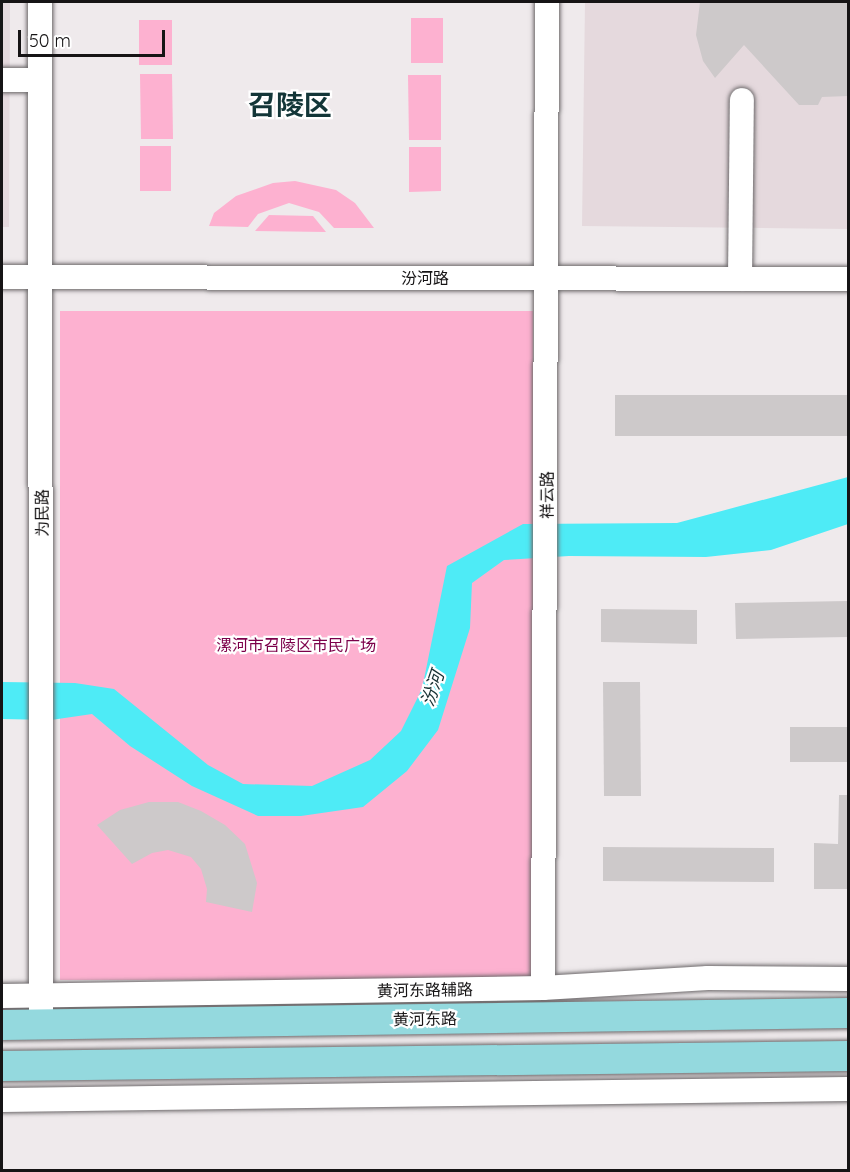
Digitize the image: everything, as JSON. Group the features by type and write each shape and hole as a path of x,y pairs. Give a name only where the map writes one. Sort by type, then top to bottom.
{"main road":[{"name":"黄河东路","path":"2,1025 41,1010 849,1013"},
{"path":"2,1066 849,1056"}],"street":[{"name":"为民路","path":"40,2 43,679 41,1010"},
{"name":"祥云路","path":"543,988 548,569 546,518 547,2"},
{"path":"2,80 40,80"},
{"path":"740,279 742,100"},
{"name":"汾河路","path":"2,277 849,279"},
{"name":"黄河东路辅路","path":"2,996 41,1010 543,988 708,978 849,978"},
{"path":"2,1100 849,1089"}],"shaded area":[{"path":"2,2 10,2 9,227 2,227"},
{"path":"585,2 848,2 848,229 582,226"}],"green space":[{"path":"411,18 443,18 443,63 411,63"},
{"path":"139,20 172,20 172,65 139,65"},
{"path":"140,74 172,74 173,139 141,139"},
{"path":"408,75 441,75 441,140 409,140"},
{"path":"140,146 171,146 171,191 140,191"},
{"path":"409,147 441,147 441,191 409,192"},
{"path":"295,181 336,190 355,203 374,228 334,228 319,212 289,203 258,214 248,227 209,226 214,213 236,196 273,183"},
{"path":"269,215 313,216 326,232 255,231"},
{"name":"漯河市召陵区市民广场","path":"60,311 533,311 533,980 60,980"}],"water":[{"name":"汾河","path":"848,477 848,524 771,550 706,557 569,556 504,560 472,583 470,628 438,730 407,771 363,807 301,816 258,816 192,786 130,746 92,714 51,720 2,719 2,682 75,683 114,689 208,765 243,784 312,786 370,760 401,731 422,689 447,566 523,524 677,523"}],"building":[{"path":"700,2 848,2 848,96 822,97 818,105 799,105 744,45 715,78 703,61 696,35"},
{"path":"615,395 848,395 848,436 615,436"},
{"path":"848,601 848,637 736,639 735,603"},
{"path":"601,609 697,610 697,644 601,642"},
{"path":"603,682 640,682 641,796 604,796"},
{"path":"790,727 848,727 848,762 790,762"},
{"path":"839,795 848,795 848,889 814,889 814,843 838,844"},
{"path":"149,802 178,802 201,811 225,825 245,844 257,883 252,912 206,902 207,889 201,869 191,857 168,850 152,853 132,864 97,825 120,810"},
{"path":"603,847 774,848 774,882 603,881"}],"district":[{"name":"召陵区","path":"290,105"}]}
